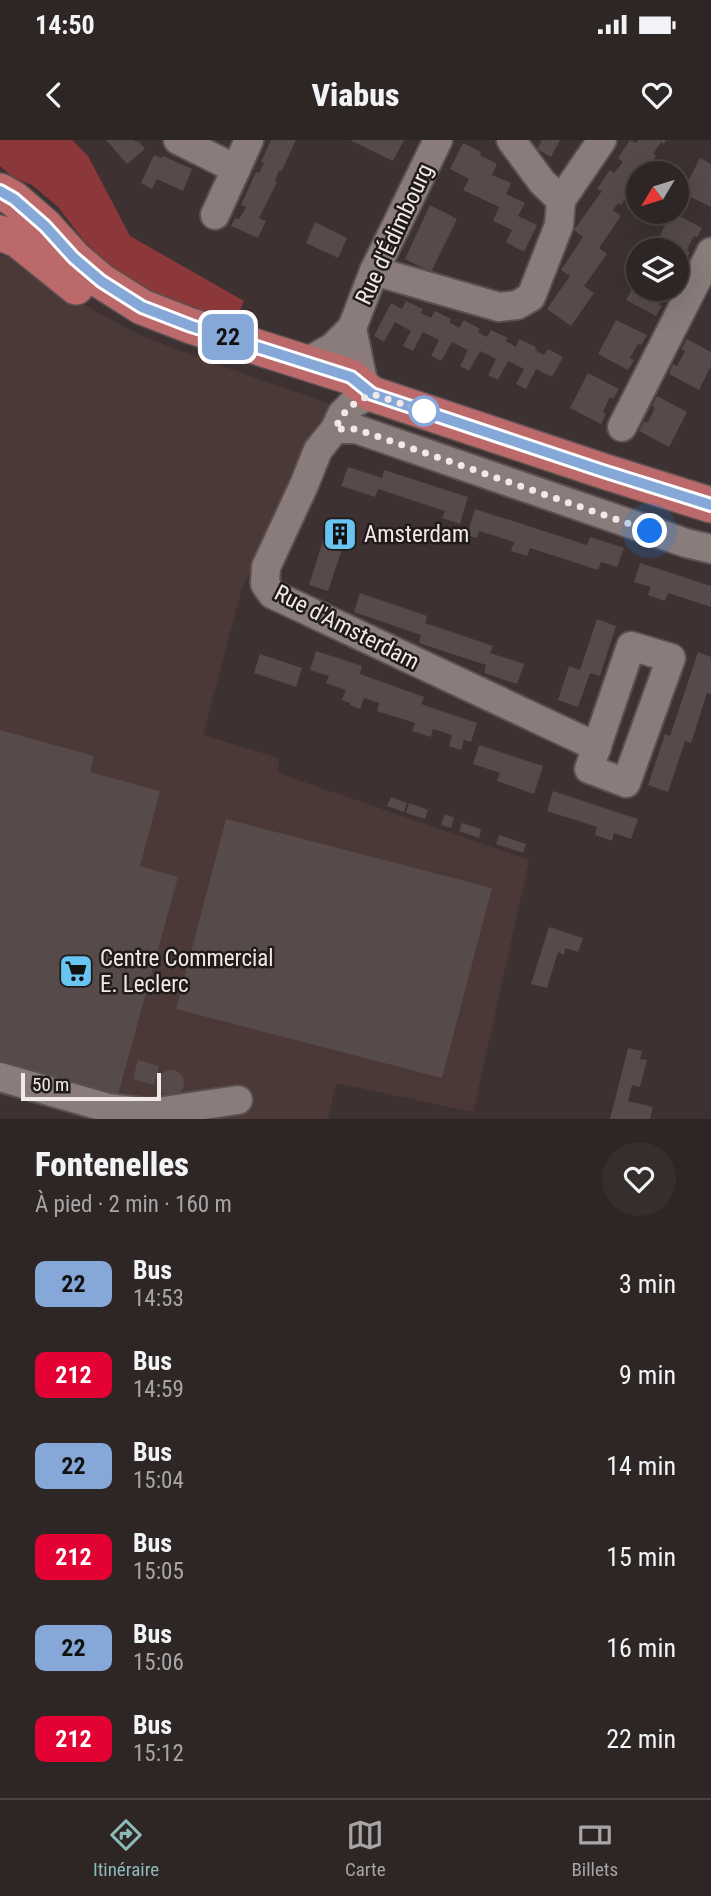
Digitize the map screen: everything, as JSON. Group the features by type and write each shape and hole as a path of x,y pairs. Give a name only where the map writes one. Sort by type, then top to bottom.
{"main road":[{"path":"0,191 14,199 45,226 74,258 101,281 142,307 191,326 351,377 368,390 711,505"},
{"path":"0,233 19,240 106,308 158,335 349,396 368,390"}],"street":[{"path":"178,140 236,169"},
{"path":"215,215 249,140"},
{"name":"Rue d'Édimbourg","path":"307,362 332,347 352,328 374,271 438,140"},
{"path":"511,140 542,182 561,200"},
{"path":"374,271 499,307 517,305 531,297 559,226 561,200 602,140"},
{"path":"622,427 711,252"},
{"name":"Rue d'Édimbourg","path":"352,328 368,390"},
{"name":"Rue d'Amsterdam","path":"368,390 342,414 335,429 318,450 266,567 265,583 272,594 597,747"},
{"path":"335,429 356,429 686,543 711,549"},
{"path":"0,1077 107,1108 149,1113 238,1100"}],"shaded area":[{"path":"0,140 72,140 88,156 130,236 244,301 235,324 163,298 117,271 84,241 58,207 32,185 14,178 0,166"},
{"path":"0,256 10,257 95,311 144,337 330,404 324,430 242,588 203,735 279,758 278,773 529,860 473,1112 336,1083 328,1119 110,1119 0,1095"}],"building":[{"path":"106,140 134,140 145,149 127,164"},
{"path":"271,140 296,140 281,172 279,170 275,181 277,182 259,218 266,221 258,238 231,226 246,207 241,205 256,172 259,173 264,163 261,162"},
{"path":"350,140 404,140 393,161"},
{"path":"542,140 560,140 551,157 537,149"},
{"path":"630,140 636,143 638,140 666,140 664,144 661,142 653,154 656,156 652,161 626,161 626,198 613,210 621,216 599,248 607,254 584,286 594,293 571,326 547,309 570,276 561,270 583,237 574,230 602,191 597,189 610,170 614,173 623,162 618,158"},
{"path":"463,143 497,164 492,175 511,183 506,194 525,203 518,216 537,225 524,252 506,242 512,230 493,221 499,207 463,190 469,179 450,169"},
{"path":"154,155 163,156 192,169 183,191 157,179 152,189 141,183"},
{"path":"700,158 711,164 711,207 690,197 690,177"},
{"path":"430,205 457,219 431,272 405,259"},
{"path":"315,222 347,238 338,258 306,243"},
{"path":"690,222 702,228 689,246 689,238 659,238 666,224 690,224"},
{"path":"406,301 423,309 421,313 431,318 435,311 451,319 449,322 459,328 464,320 480,329 478,332 487,337 491,330 508,338 506,341 516,347 519,339 536,347 535,350 544,355 548,349 563,357 552,377 536,369 526,389 516,384 524,369 508,361 498,380 488,375 496,359 480,351 469,371 460,366 468,350 452,342 441,361 431,356 439,340 423,332 413,351 403,346 411,331 395,322 384,342 374,336 391,303 402,309"},
{"path":"628,301 661,301 659,305 662,306 656,316"},
{"path":"616,320 647,335 630,358 634,360 628,370 598,354"},
{"path":"687,339 711,352 711,366 699,390 669,374 673,364 677,366 685,351 681,349"},
{"path":"588,373 619,389 613,399 610,397 601,424 570,408"},
{"path":"657,396 687,412 669,447 639,431 644,421 647,423 651,416"},
{"path":"348,467 382,478 384,470 468,497 460,524 442,518 445,511 378,489 375,497 341,486"},
{"path":"475,509 587,545 590,537 624,548 617,567 601,562 598,570 530,548 527,556 511,551 514,542 479,531 477,538 467,535"},
{"path":"337,525 349,528 328,591 309,585 325,534 333,537"},
{"path":"640,563 711,586 711,607 668,593 665,601 648,595 651,587 634,582"},
{"path":"360,593 427,616 425,623 493,646 490,653 524,664 517,684 484,673 486,665 419,643 421,635 354,612"},
{"path":"597,619 616,626 600,676 590,673 578,707 558,700 569,666 580,670"},
{"path":"316,651 362,666 360,674 424,697 421,704 477,723 471,742 464,740 461,750 449,746 452,735 433,729 431,737 412,731 415,723 377,711 379,703 364,698 360,709 350,705 342,700 346,690 326,683 329,676 310,670"},
{"path":"698,652 711,657 711,694 707,693 691,743 685,741 668,792 648,785 665,734 670,736"},
{"path":"260,654 302,668 296,687 254,673"},
{"name":"Centre Commercial E. Leclerc","path":"0,730 94,756 90,772 160,791 140,866 178,877 117,1098 0,1066"},
{"path":"479,745 543,766 534,794 497,781 500,773 473,764"},
{"path":"553,791 638,819 631,839 614,833 612,841 595,835 597,827 547,811"},
{"path":"391,797 407,803 404,812 387,806"},
{"path":"409,803 428,810 425,819 406,813"},
{"path":"445,814 454,818 451,828 441,825"},
{"path":"226,819 492,888 442,1078 176,1009"},
{"path":"462,823 481,829 479,838 459,831"},
{"path":"499,835 526,844 523,853 496,844"},
{"path":"549,927 583,938 578,952 565,948 564,955 558,952 547,988 531,984"},
{"path":"628,1048 642,1051 640,1059 647,1060 640,1087 632,1085 628,1101 653,1107 650,1119 610,1119"},
{"path":"138,1060 159,1066 154,1085 133,1079"},
{"path":"171,1070 180,1074 184,1083 180,1092 171,1096 162,1092 158,1083 162,1074"}],"bus line":[{"name":"22","path":"0,191 14,199 45,226 74,258 101,281 142,307 191,326 351,377 372,394 711,505"}],"place":[{"name":"Amsterdam","path":"340,534"},
{"name":"Centre Commercial E. Leclerc","path":"76,971"}],"route":[{"path":"424,411 372,394 352,404 342,414 335,429 356,429 650,531"}]}
